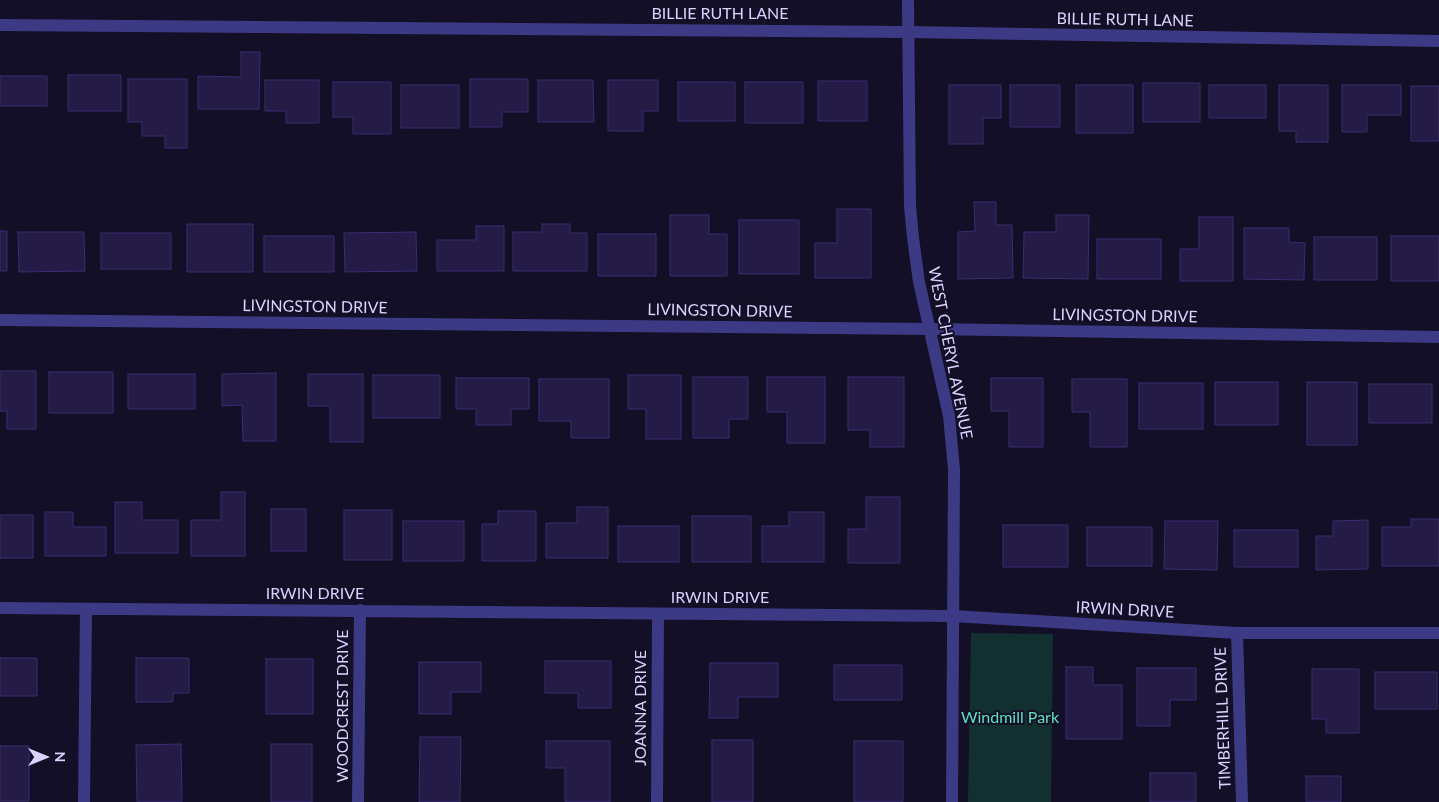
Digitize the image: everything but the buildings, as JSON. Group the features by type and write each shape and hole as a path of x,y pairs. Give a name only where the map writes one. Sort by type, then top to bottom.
{"street":[{"name":"WEST CHERYL AVENUE","path":"908,0 910,206 919,282 949,416 954,470 952,802"},
{"name":"BILLIE RUTH LANE","path":"0,25 908,32 1439,42"},
{"name":"LIVINGSTON DRIVE","path":"0,320 931,329 1439,337"},
{"name":"IRWIN DRIVE","path":"0,608 953,616 1237,633 1439,633"},
{"path":"84,802 86,609"},
{"name":"WOODCREST DRIVE","path":"358,802 360,610"},
{"name":"JOANNA DRIVE","path":"657,802 658,614"},
{"name":"TIMBERHILL DRIVE","path":"1237,633 1242,802"}],"green space":[{"name":"Windmill Park","path":"971,633 1053,634 1051,802 968,802"}]}
